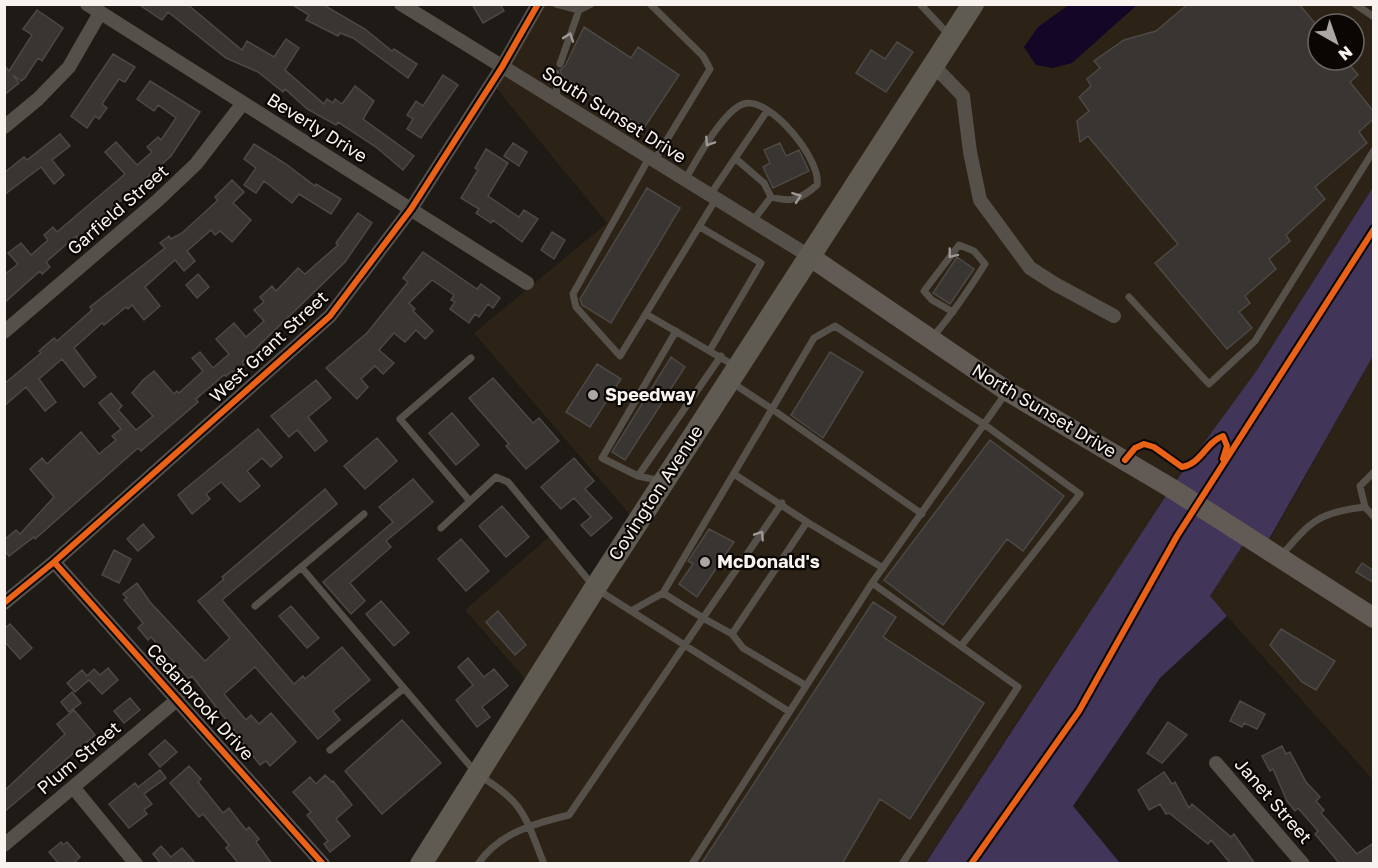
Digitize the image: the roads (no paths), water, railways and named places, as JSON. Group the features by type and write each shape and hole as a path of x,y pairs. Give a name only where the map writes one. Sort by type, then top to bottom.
{"main road":[{"name":"Covington Avenue","path":"421,864 663,481 729,368 809,256 972,4"},
{"name":"North Sunset Drive","path":"809,256 1007,391 1162,483 1374,618"}],"street":[{"name":"Beverly Drive","path":"87,4 527,283"},
{"name":"South Sunset Drive","path":"401,4 809,256"},
{"name":"West Grant Street","path":"4,603 54,562 330,316 411,209 502,67 538,4"},
{"path":"4,127 38,99 69,67 100,13"},
{"path":"933,64 963,96 970,152 980,200 1030,268 1114,316"},
{"name":"Garfield Street","path":"4,332 196,164 243,103"},
{"name":"Cedarbrook Drive","path":"54,562 323,864"},
{"name":"Plum Street","path":"4,845 178,699"},
{"name":"Janet Street","path":"1216,763 1303,864"},
{"path":"73,787 132,862"}],"lane":[{"path":"556,4 579,10 591,4"},
{"path":"651,4 703,56 710,69 652,159 573,294 576,306 620,356 700,227 713,197 735,158 767,111"},
{"path":"920,4 951,37"},
{"path":"1355,4 1374,18"},
{"path":"560,64 579,10"},
{"path":"556,73 557,101"},
{"path":"685,180 716,131 735,109 744,103 760,105 806,148 818,178 817,185 795,200 785,201 771,197 764,183 735,158"},
{"path":"1129,297 1209,384 1255,341 1374,150"},
{"path":"752,222 771,197"},
{"path":"700,227 761,263 710,350"},
{"path":"931,339 953,312 985,264 974,251 959,245 924,291 932,300 953,312"},
{"path":"646,314 710,350 772,409 922,514"},
{"path":"631,611 663,593 814,338 835,326 985,425 1080,494 961,646"},
{"path":"663,481 638,476 602,458 676,331"},
{"path":"469,500 400,419 471,358"},
{"path":"638,476 729,368"},
{"path":"692,864 872,583 1007,391"},
{"path":"1374,472 1360,486 1365,507 1374,517"},
{"path":"734,474 883,568"},
{"path":"441,528 496,477 508,482 595,588 788,711"},
{"path":"478,864 487,850 530,824 569,814 782,503"},
{"path":"1272,553 1309,524 1336,510 1365,507"},
{"path":"255,606 364,514"},
{"path":"732,634 807,522"},
{"path":"301,567 477,774 505,791 519,805 530,824 544,864"},
{"path":"872,583 1018,687 902,864"},
{"path":"663,593 732,634 743,648 805,685"},
{"path":"330,750 404,688"}],"place":[{"name":"Speedway","path":"593,395"},
{"name":"McDonald's","path":"705,562"}]}
